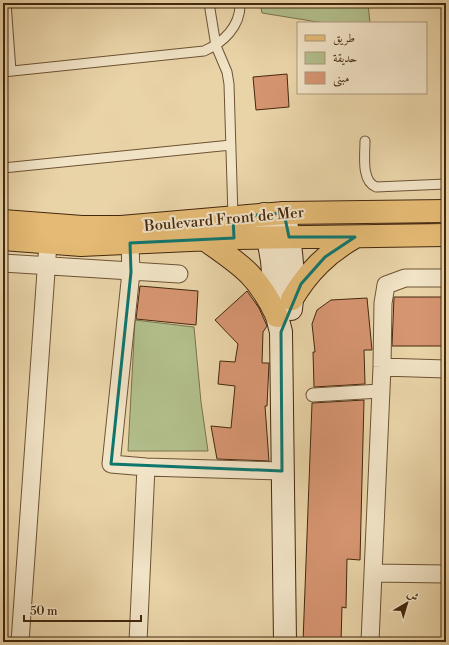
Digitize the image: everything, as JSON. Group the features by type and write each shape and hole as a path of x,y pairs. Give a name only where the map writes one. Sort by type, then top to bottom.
{"main road":[{"name":"Boulevard Front de Mer","path":"3,221 74,227 234,228 274,214 446,211"},
{"path":"274,214 278,237 285,642"},
{"path":"3,239 81,245 130,243 204,239 234,228 278,237 446,235"},
{"path":"278,237 292,269 291,310 279,324"},
{"path":"292,299 305,279 325,257 355,237"},
{"path":"204,239 253,276 268,296 279,324"}],"street":[{"path":"20,642 48,243"},
{"path":"130,243 131,272 111,464 146,467 282,470"},
{"path":"3,263 179,274"},
{"path":"370,642 382,367 383,303 386,285 405,278 446,278"},
{"path":"382,367 446,369"},
{"path":"313,395 380,391"},
{"path":"138,642 146,467"},
{"path":"374,573 446,574"}],"lane":[{"path":"6,3 7,71 204,51 216,46 230,33 237,20 240,3"},
{"path":"209,3 216,46 227,72 229,84 234,228"},
{"path":"365,141 366,178 372,186 376,188 446,184"},
{"path":"3,168 231,146"}],"highlighted area":[{"path":"284,213 289,237 355,237 325,257 301,284 281,332 282,471 111,464 131,272 130,243 234,238 233,217"}],"green space":[{"path":"260,3 368,3 370,22 318,22 262,13"},
{"path":"135,320 194,327 201,402 208,451 128,451"}],"building":[{"path":"287,74 289,107 256,110 253,77"},
{"path":"140,286 198,291 196,325 136,319"},
{"path":"247,291 259,308 267,326 263,332 262,363 269,363 267,406 265,406 269,461 217,459 211,426 231,428 235,386 218,384 220,361 235,362 238,344 215,320"},
{"path":"394,297 446,297 446,346 392,346"},
{"path":"367,298 372,350 364,350 365,384 314,387 313,352 315,352 312,324 317,310 331,300"},
{"path":"364,400 360,560 347,559 346,608 342,607 341,642 303,642 312,403"}]}
